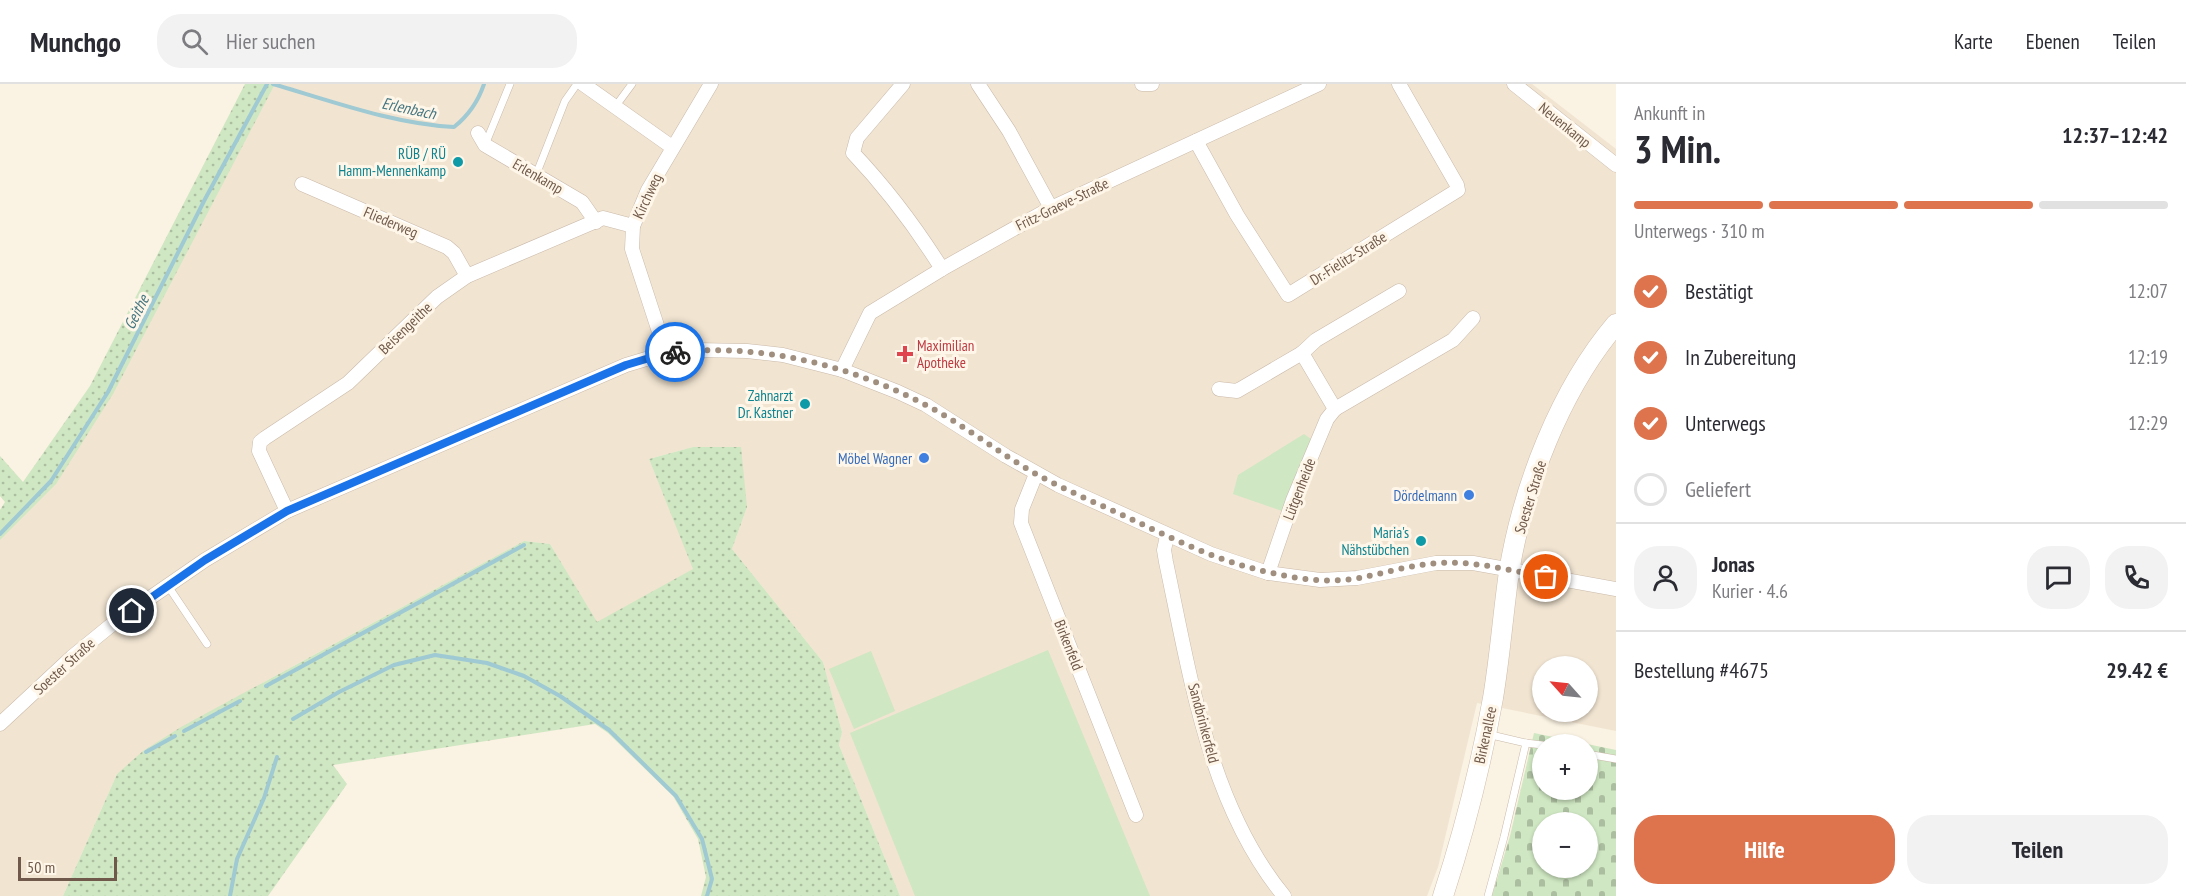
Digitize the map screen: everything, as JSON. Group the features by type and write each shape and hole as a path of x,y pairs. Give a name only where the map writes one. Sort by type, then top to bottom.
{"main road":[{"name":"Soester Straße","path":"1510,570 1526,502 1545,447 1585,365 1616,324"},
{"name":"Birkenallee","path":"1443,896 1470,802 1493,697 1510,570"}],"street":[{"path":"583,84 672,147"},
{"name":"Kirchweg","path":"666,353 632,249 633,226 648,190 711,84"},
{"path":"903,84 857,138 853,153 885,186 916,227 942,269"},
{"path":"978,84 1009,131 1051,208"},
{"path":"1142,84 1152,84"},
{"name":"Fritz-Graeve-Straße","path":"842,370 870,313 942,269 1051,208 1319,84"},
{"name":"Dr.-Fielitz-Straße","path":"1196,141 1237,215 1288,295 1458,190 1400,84"},
{"name":"Neuenkamp","path":"1514,84 1616,165"},
{"name":"Erlenkamp","path":"481,139 582,202 596,222"},
{"name":"Fliederweg","path":"302,184 447,247 454,253 467,276"},
{"name":"Beisengeithe","path":"287,511 260,452 260,442 348,383 437,297 467,276 603,218 633,226"},
{"path":"1219,389 1237,390 1399,291"},
{"name":"Lütgenheide","path":"1268,573 1297,490 1326,418 1335,409 1453,340 1473,318"},
{"name":"Soester Straße","path":"0,724 78,652 115,622 205,560 287,511 626,365 666,353 697,350 747,351 783,355 842,370 898,392 934,410 1036,474 1167,536 1268,573 1320,580 1357,579 1443,562 1473,563 1510,570"},
{"path":"1302,352 1335,409"},
{"name":"Birkenfeld","path":"1036,474 1022,509 1021,523 1136,814"},
{"name":"Sandbrinkerfeld","path":"1167,536 1164,550 1166,562 1213,761 1236,820 1248,843 1270,879 1284,896"},
{"path":"1510,570 1616,589"}],"lane":[{"path":"481,139 510,84"},
{"path":"536,175 565,101 577,84"},
{"path":"615,107 632,84"},
{"path":"168,586 207,644"},
{"path":"1485,733 1532,744"},
{"path":"1488,896 1526,743"},
{"path":"1598,756 1616,759"}],"shaded area":[{"path":"275,84 1532,84 1616,149 1616,731 1571,722 1598,722 1598,656 1532,656 1532,714 1477,703 1438,867 1427,896 900,896 839,745 842,732 823,662 732,549 747,507 693,447 649,459 694,569 597,623 550,544 524,541 264,682 117,774 63,896 0,896 0,540 248,134"}],"green space":[{"path":"245,84 275,84 113,394 56,484 0,540 0,510 5,502 0,496 0,456 23,482 90,386"},
{"path":"1304,434 1311,439 1282,511 1233,494 1238,475"},
{"path":"693,447 741,447 747,507 732,549 823,662 842,732 839,745 900,896 701,896 706,877 698,839 673,796 608,733 595,724 333,765 347,784 268,896 63,896 117,774 143,751 181,727 524,541 550,544 597,622 693,569 649,459"},
{"path":"1048,650 1150,896 915,896 850,733"},
{"path":"871,651 895,711 854,729 829,669"},
{"path":"1532,742 1532,800 1598,800 1598,746 1616,750 1616,896 1492,896 1510,836"}],"waterway":[{"name":"Geithe","path":"0,534 51,481 108,392 204,201 267,84"},
{"name":"Erlenbach","path":"273,84 386,117 454,127 472,108 484,84"},
{"path":"266,686 524,545"},
{"path":"293,719 339,692 394,665 435,655 487,663 524,676 560,696 609,730 676,796 702,839 712,879 707,896"},
{"path":"184,731 240,701"},
{"path":"146,752 175,736"},
{"path":"230,896 237,859 264,798 277,757"}],"way so far":[{"path":"675,352 747,351 783,355 842,370 926,405 1006,456 1058,485 1167,536 1240,565 1268,573 1320,580 1357,579 1417,566 1457,562 1546,577"}],"place":[{"name":"RÜB / RÜ Hamm-Mennenkamp","path":"458,162"},
{"name":"Maximilian Apotheke","path":"905,354"},
{"name":"Zahnarzt Dr. Kastner","path":"805,404"},
{"name":"Möbel Wagner","path":"924,458"},
{"name":"Dördelmann","path":"1469,495"},
{"name":"Maria's Nähstübchen","path":"1421,541"}],"route":[{"path":"132,611 205,560 287,511 626,365 675,352"}]}
